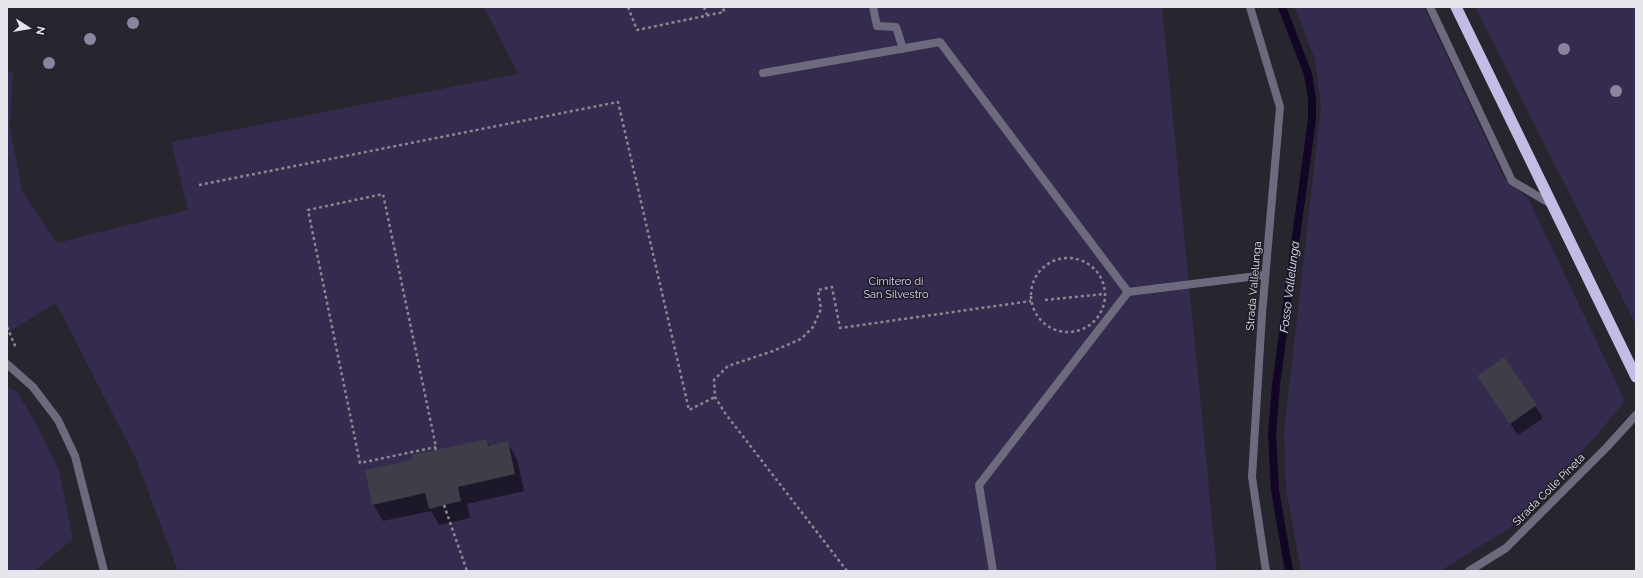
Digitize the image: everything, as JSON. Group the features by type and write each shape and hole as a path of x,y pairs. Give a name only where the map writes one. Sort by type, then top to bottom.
{"highway":[{"path":"1456,7 1636,377"}],"street":[{"path":"873,7 877,26 896,27 903,49"},
{"name":"Strada Vallelunga","path":"1250,7 1280,107 1265,275 1252,477 1266,571"},
{"path":"1430,7 1512,181 1551,204"},
{"path":"763,73 940,42 1128,292"},
{"path":"994,571 979,485 1128,292 1265,275"},
{"path":"7,364 34,387 58,420 76,456 104,571"},
{"name":"Strada Colle Pineta","path":"1469,571 1506,548 1607,447 1636,415"}],"path":[{"path":"628,7 637,30 724,12 723,7"},
{"path":"704,7 707,15"},
{"path":"199,185 618,102 689,410 715,397"},
{"path":"383,194 435,449 360,463 308,210 383,194"},
{"path":"1060,259 1076,259 1091,265 1099,273 1104,283 1106,294 1105,305 1100,316 1092,324 1082,330 1071,333 1060,332 1050,328 1040,321 1034,312 1031,300 1031,290 1034,279 1049,263 1060,259"},
{"path":"847,571 736,429 715,397 714,380 728,366 773,351 801,339 813,327 821,309 818,290 832,287 840,328 1031,300"},
{"path":"1045,300 1106,294"},
{"path":"444,505 467,571"}],"green space":[{"name":"Cimitero di San Silvestro","path":"484,7 1162,7 1217,571 178,571 136,459 56,303 7,333 7,72 13,73 10,127 22,191 57,243 188,210 171,142 518,74"},
{"path":"1295,7 1424,7 1504,178 1528,198 1625,401 1596,436 1513,526 1440,571 1301,571 1286,489 1284,432 1321,107 1315,60"},
{"path":"1475,7 1636,7 1636,325"},
{"path":"7,386 17,392 36,423 59,470 73,539 34,571 7,571"}],"building":[{"path":"1504,357 1537,405 1510,424 1477,376"},
{"path":"487,439 488,446 508,441 515,474 458,487 461,501 429,509 425,493 372,505 365,470 412,460 412,455"}],"waterway":[{"name":"Fosso Vallelunga","path":"1282,7 1308,74 1312,99 1312,119 1276,385 1272,434 1275,490 1289,571"}]}
